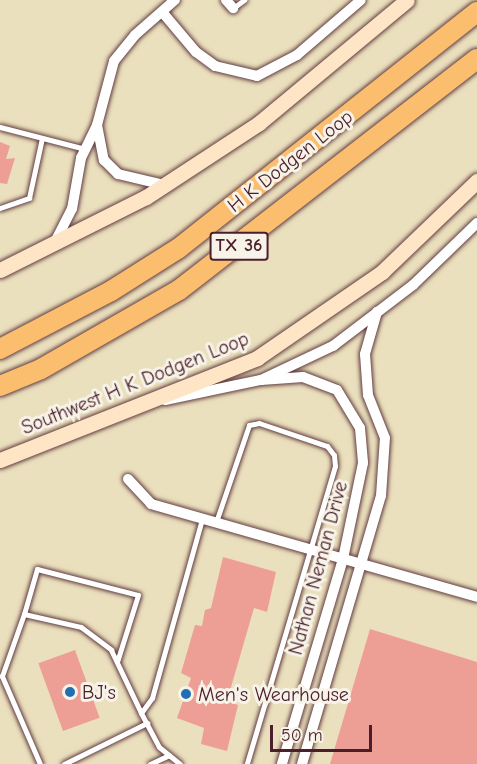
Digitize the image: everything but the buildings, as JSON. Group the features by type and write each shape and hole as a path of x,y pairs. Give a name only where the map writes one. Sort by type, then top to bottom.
{"highway":[{"name":"H K Dodgen Loop","path":"0,349 111,291 179,248 477,12"},
{"name":"H K Dodgen Loop","path":"0,386 41,369 179,290 477,59"}],"main road":[{"path":"0,270 53,245 164,185 259,123 402,5"},
{"name":"Southwest H K Dodgen Loop","path":"0,459 147,404 257,358 382,272 477,181"}],"street":[{"path":"53,245 72,209 85,148 97,125 114,61 135,35 163,13 175,0"},
{"path":"163,13 196,52 215,66 257,76 297,55 361,0"},
{"path":"97,125 104,160 118,174 164,185"},
{"path":"147,404 261,381 333,346 413,285 477,223"},
{"name":"Nathan Neman Drive","path":"302,764 381,496 385,438 368,395 365,354 377,312"},
{"name":"Nathan Neman Drive","path":"261,381 303,377 337,390 360,428 363,463 343,559 282,764"},
{"path":"128,479 151,504 477,597"}],"lane":[{"path":"230,4 244,0"},
{"path":"0,127 85,148"},
{"path":"0,208 28,198 42,138"},
{"path":"215,523 243,435 249,425 259,423 327,446 334,455 335,465 247,764"},
{"path":"141,712 152,698 202,519"},
{"path":"40,764 2,676 37,569 138,595 117,662"},
{"path":"24,614 81,627 111,650 159,747 180,764"},
{"path":"64,764 147,723"},
{"path":"150,764 169,755"}],"place":[{"name":"BJ's","path":"70,692"},
{"name":"Men's Wearhouse","path":"186,694"}]}
